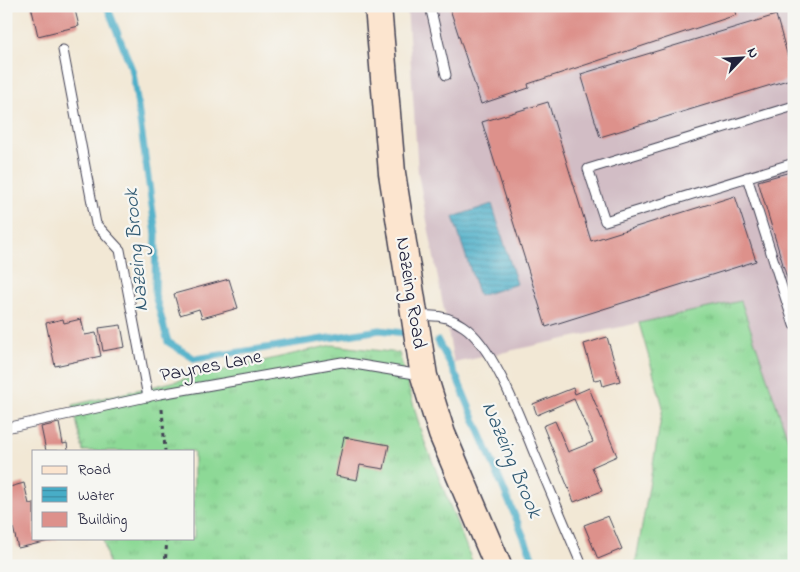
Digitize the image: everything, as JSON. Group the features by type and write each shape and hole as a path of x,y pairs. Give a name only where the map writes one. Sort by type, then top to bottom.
{"main road":[{"name":"Nazeing Road","path":"378,6 392,173 413,317 424,376 442,434 498,566"}],"lane":[{"path":"430,6 446,75"},
{"path":"63,50 96,224 120,250 148,397"},
{"path":"794,106 588,168 605,222 794,163"},
{"path":"747,177 794,325"},
{"path":"413,317 432,314 451,319 465,326 477,338 505,382 580,561"},
{"name":"Paynes Lane","path":"6,428 160,394 342,362 424,376"}],"path":[{"path":"160,394 166,450"},
{"path":"165,566 167,540"}],"shaded area":[{"path":"407,6 794,6 794,447 791,448 741,301 454,363 418,173"}],"green space":[{"path":"741,301 791,448 794,447 794,566 635,566 663,407 639,323"},
{"path":"332,345 399,353 422,435 474,566 109,566 103,540 195,540 195,450 83,450 73,405"}],"water":[{"path":"492,204 517,284 479,296 453,217"}],"building":[{"path":"31,6 74,6 79,26 38,36"},
{"path":"449,6 733,6 736,15 528,84 529,88 481,104"},
{"path":"776,15 794,78 600,137 581,74"},
{"path":"548,102 591,241 735,196 756,261 546,327 482,122"},
{"path":"794,171 794,298 793,298 758,181"},
{"path":"229,279 238,308 202,318 199,309 180,315 174,294"},
{"path":"63,319 64,323 81,319 85,335 96,333 101,356 55,366 46,323"},
{"path":"121,325 125,347 103,351 99,328"},
{"path":"607,337 620,381 603,386 601,379 594,380 584,344"},
{"path":"573,388 575,394 589,388 617,456 592,467 602,491 574,502 543,426 555,421 568,452 593,442 574,399 537,415 533,404"},
{"path":"59,423 63,444 67,443 68,450 46,450 41,427"},
{"path":"344,437 389,445 384,469 360,465 357,480 336,476"},
{"path":"24,483 29,504 32,503 32,540 54,540 18,548 6,498 6,488"},
{"path":"608,516 622,549 598,559 584,525"}],"waterway":[{"name":"Nazeing Brook","path":"107,6 133,72 156,234 155,295 168,342 195,359 380,330 403,333"},
{"name":"Nazeing Brook","path":"438,341 457,378 536,566"}]}
